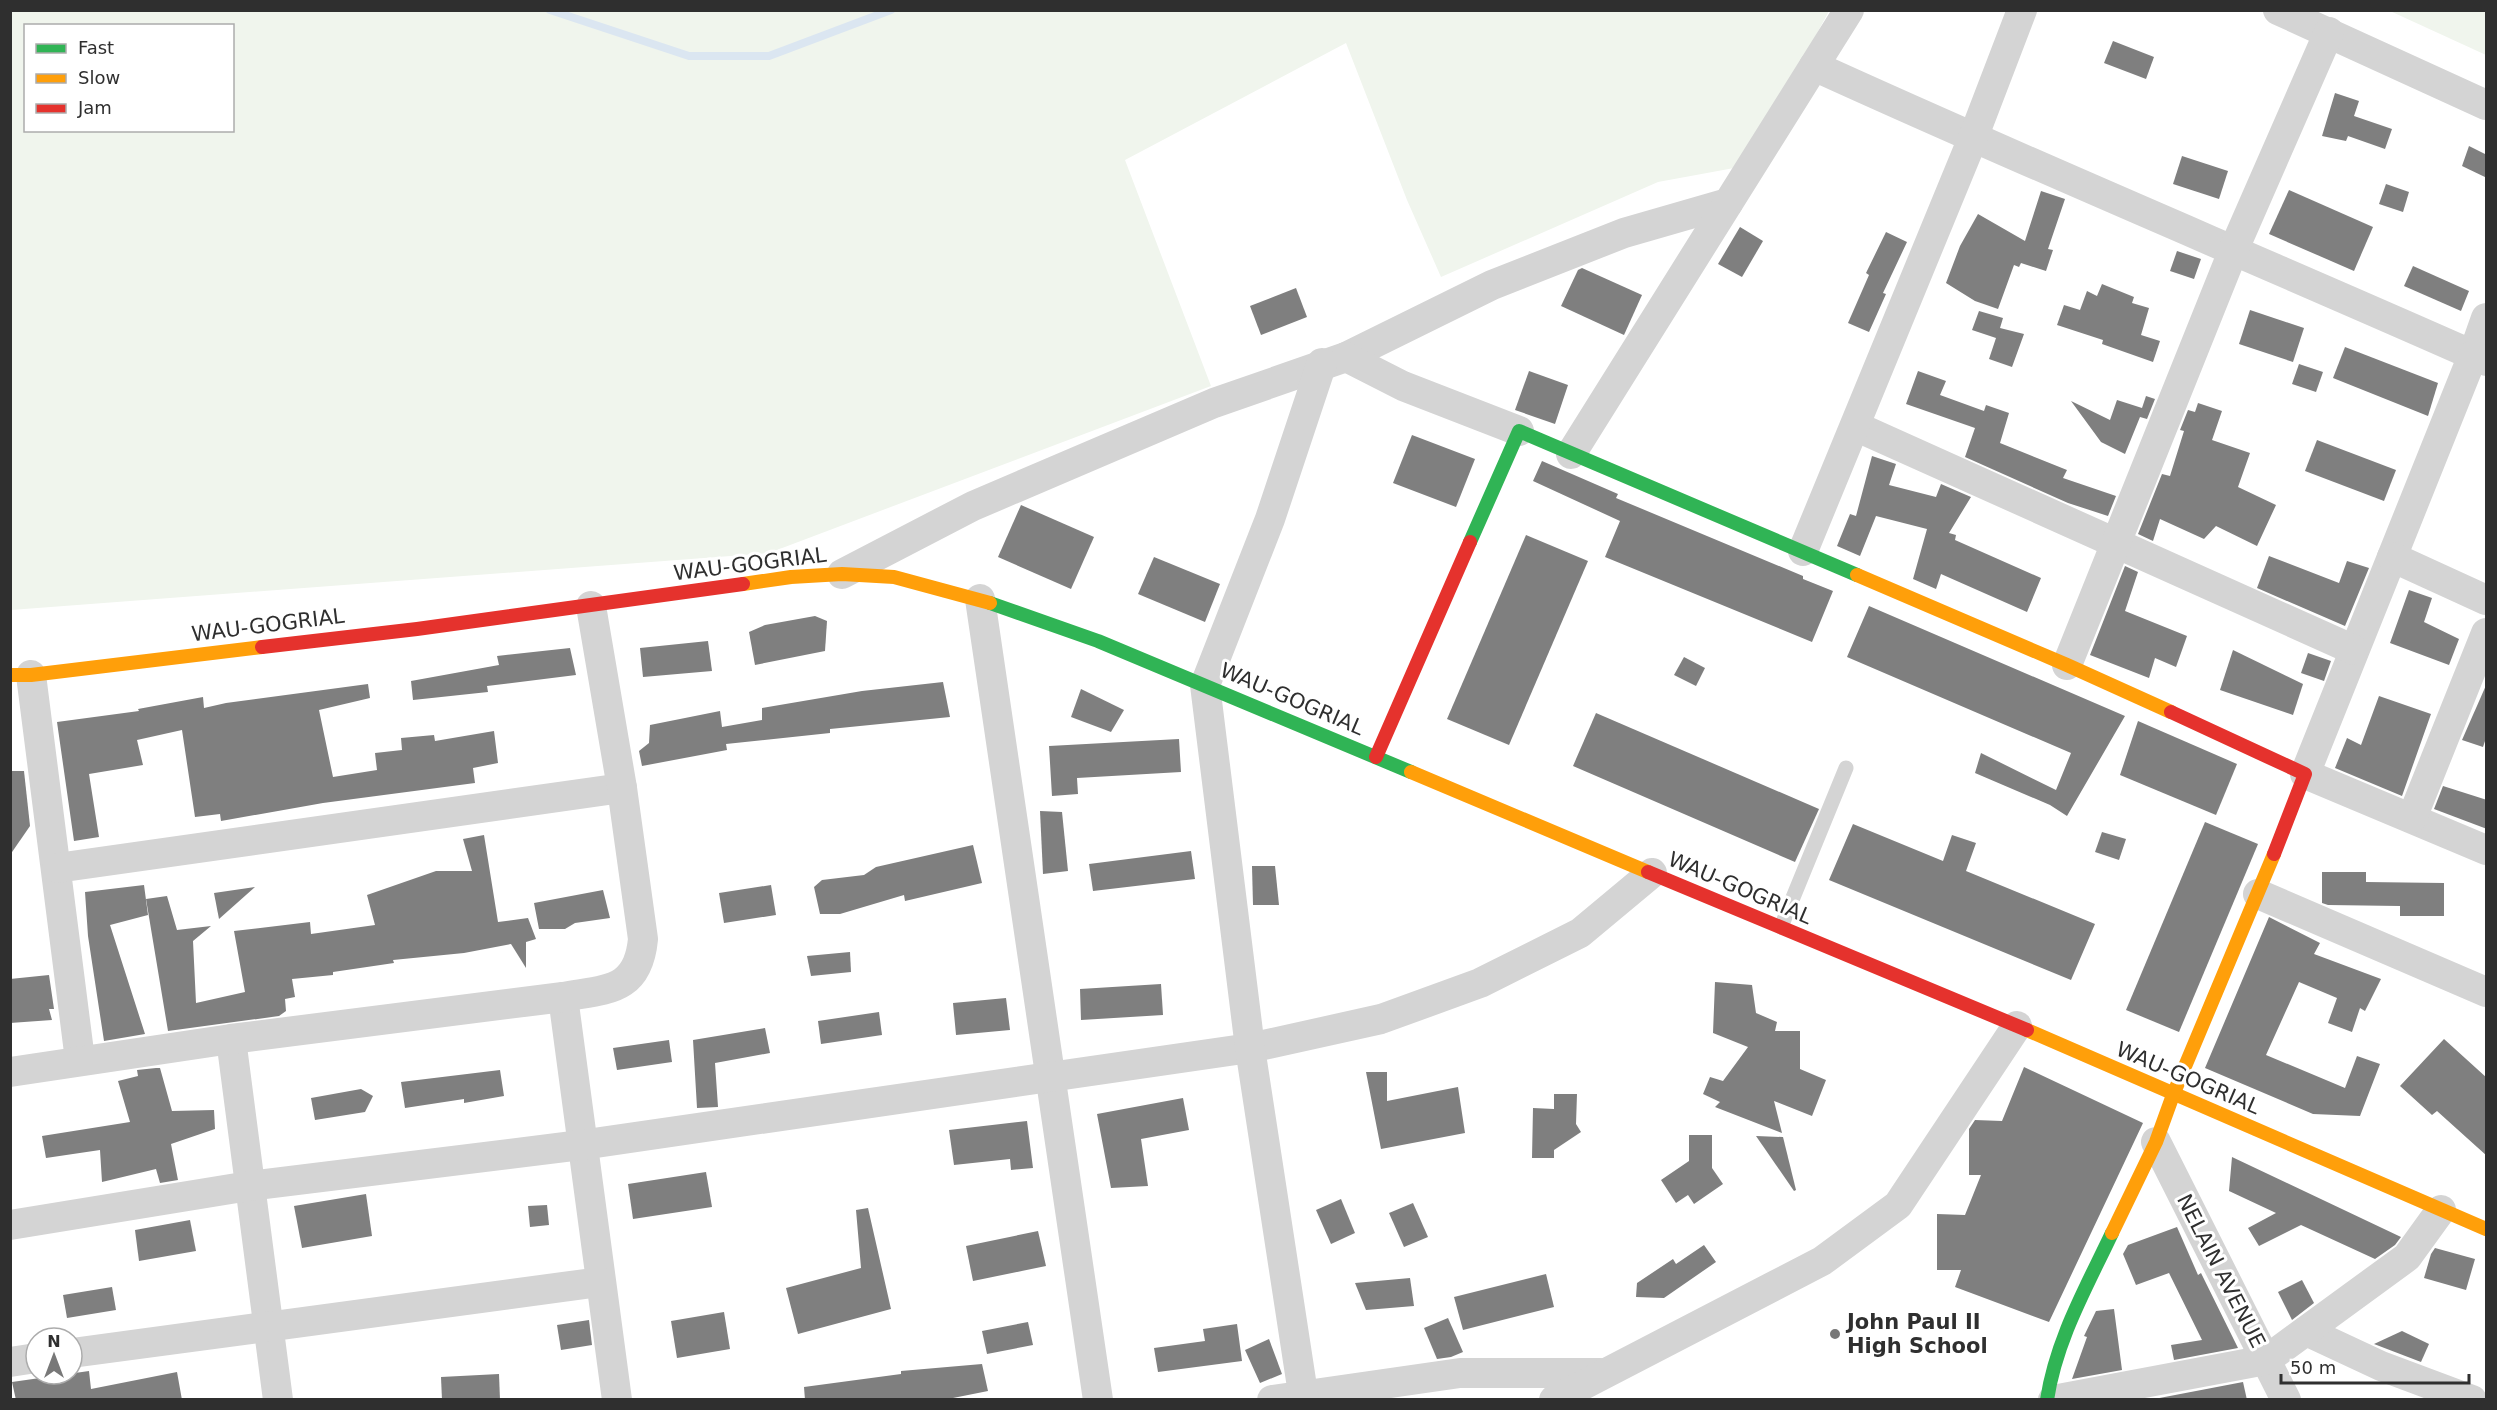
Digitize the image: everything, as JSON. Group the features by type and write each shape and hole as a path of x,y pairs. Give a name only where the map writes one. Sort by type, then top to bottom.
{"main road":[{"path":"1376,757 1519,431 2067,664 2305,774 2258,894 2172,1095 2156,1142 2060,1344 2051,1372 2047,1400"},
{"name":"WAU-GOGRIAL","path":"21,675 591,606 791,577 842,574 894,578 980,599 1098,641 2017,1026 2172,1095 2487,1229"}],"street":[{"path":"1571,454 1849,10"},
{"path":"1803,551 1973,138 2022,10"},
{"path":"2278,10 2487,105"},
{"path":"2067,664 2234,249 2329,32"},
{"path":"1814,66 1973,138 2234,249 2480,358"},
{"path":"842,574 973,506 1214,403 1269,386 1334,360 1503,281 1624,233 1728,203"},
{"path":"2487,318 2480,358 2392,557 2305,774 2487,850"},
{"path":"1334,360 1519,431"},
{"path":"1303,1397 1250,1048 1205,685 1334,360"},
{"path":"1855,426 2354,650"},
{"path":"2392,557 2487,600"},
{"path":"980,599 1098,1400"},
{"path":"10,1072 231,1039 563,997 611,989 624,982 636,970 641,958 643,939 622,788 591,606"},
{"path":"2412,818 2487,633"},
{"path":"21,675 57,868 80,1060"},
{"path":"57,868 622,788"},
{"path":"10,1225 249,1186 581,1145 1250,1048 1381,1018 1479,983 1580,933 1652,873"},
{"path":"2258,894 2487,992"},
{"path":"563,997 581,1145 617,1400"},
{"path":"1554,1400 1822,1261 1898,1205 2017,1026"},
{"path":"231,1039 278,1400"},
{"name":"NELAIN AVENUE","path":"2156,1142 2286,1400"},
{"path":"2053,1400 2266,1360 2407,1257 2441,1210"},
{"path":"84,1351 600,1282"},
{"path":"2307,1331 2381,1366 2472,1400"},
{"path":"1272,1400 1460,1373 1607,1373"}],"lane":[{"path":"1781,927 1846,768"}],"shaded area":[{"path":"11,11 1829,11 1745,166 1658,182 1441,277 1407,200 1346,43 1125,160 1211,386 769,553 11,610"},
{"path":"2390,11 2486,11 2486,55"}],"building":[{"path":"2113,41 2154,57 2146,79 2104,63"},
{"path":"2335,93 2359,101 2354,116 2392,129 2385,149 2348,136 2346,141 2322,136"},
{"path":"2469,146 2487,155 2487,178 2462,166"},
{"path":"2182,156 2228,171 2219,199 2173,184"},
{"path":"2386,184 2409,192 2403,212 2379,204"},
{"path":"2289,190 2373,227 2354,271 2269,234"},
{"path":"2041,191 2065,199 2048,249 2053,250 2046,271 2021,263 2019,267 2014,265 1998,309 1975,301 1946,283 1960,246 1978,214 2025,241"},
{"path":"1740,227 1763,241 1742,277 1718,264"},
{"path":"1886,232 1907,242 1883,293 1886,294 1869,332 1848,323 1869,275 1866,273"},
{"path":"2177,251 2201,259 2194,279 2170,271"},
{"path":"2413,266 2469,291 2461,311 2404,286"},
{"path":"1582,268 1642,295 1624,335 1561,306 1578,270"},
{"path":"2102,284 2134,297 2132,303 2149,308 2141,335 2160,341 2153,362 2102,344 2103,340 2057,325 2064,305 2080,310 2087,291 2097,296"},
{"path":"1296,288 1307,317 1261,335 1250,306"},
{"path":"2250,310 2304,328 2293,362 2239,344"},
{"path":"1979,311 2003,318 2000,328 2024,334 2012,367 1989,359 1996,338 1972,330"},
{"path":"2345,347 2438,383 2428,416 2333,378"},
{"path":"2299,364 2323,372 2316,392 2292,384"},
{"path":"1529,371 1568,385 1555,424 1515,410"},
{"path":"1918,371 1946,381 1940,395 1984,411 1986,405 2009,413 2000,443 2067,470 2063,478 2116,496 2108,516 2068,503 1965,457 1975,428 1906,404"},
{"path":"2146,396 2155,399 2147,419 2140,417 2125,454 2101,442 2071,401 2110,420 2117,400 2142,408"},
{"path":"2198,403 2222,411 2212,440 2250,453 2238,487 2276,505 2257,546 2216,526 2204,539 2160,519 2153,541 2138,534 2162,474 2170,476 2184,431 2180,430 2188,410 2195,412"},
{"path":"1412,435 1475,459 1456,507 1393,483"},
{"path":"2317,440 2396,470 2384,501 2305,471"},
{"path":"1872,456 1896,464 1889,485 1936,497 1941,484 1971,497 1949,533 1956,535 1955,540 2041,578 2027,612 1941,574 1936,589 1913,579 1927,529 1876,516 1860,556 1837,546 1850,514 1856,516"},
{"path":"1542,461 1618,494 1616,498 1803,576 1803,579 1833,591 1812,642 1605,557 1620,521 1533,481"},
{"path":"1021,505 1094,537 1071,589 998,557"},
{"path":"1526,535 1588,561 1509,745 1447,719"},
{"path":"2269,556 2339,583 2347,561 2369,568 2345,626 2257,588"},
{"path":"1154,557 1220,584 1205,622 1138,594"},
{"path":"2125,566 2138,572 2125,611 2187,636 2176,667 2155,658 2149,678 2090,655"},
{"path":"2409,590 2432,598 2424,622 2459,639 2449,665 2390,643"},
{"path":"1869,606 2125,716 2067,816 2050,805 1975,773 1981,753 2056,790 2071,753 1847,657"},
{"path":"815,616 827,621 825,651 755,665 749,632 765,625"},
{"path":"708,641 712,671 643,677 640,648"},
{"path":"570,648 576,675 487,686 488,692 413,700 411,681 499,665 497,656"},
{"path":"2233,650 2303,684 2293,715 2220,690"},
{"path":"2308,653 2331,661 2324,681 2301,673"},
{"path":"1684,657 1705,668 1696,686 1674,675"},
{"path":"943,682 950,717 830,729 830,733 726,744 727,750 642,766 639,751 649,743 650,725 720,711 722,727 762,720 762,708 862,691"},
{"path":"2487,683 2487,735 2483,747 2462,740"},
{"path":"368,684 370,698 319,710 333,777 377,770 375,753 402,750 401,738 434,735 435,741 494,731 498,763 473,768 475,783 323,803 221,821 220,814 195,817 182,730 137,740 143,765 89,774 99,837 74,841 57,722 139,711 138,709 203,697 204,708"},
{"path":"1081,689 1124,710 1111,732 1071,717"},
{"path":"2379,696 2431,714 2402,796 2335,768 2347,738 2361,745"},
{"path":"1596,713 1819,809 1795,862 1573,766"},
{"path":"2138,721 2237,764 2216,815 2120,775"},
{"path":"1179,739 1181,772 1077,778 1078,794 1052,796 1049,746"},
{"path":"10,771 24,771 30,826 10,855"},
{"path":"2443,786 2487,800 2487,829 2434,809"},
{"path":"1040,811 1062,812 1068,871 1043,874"},
{"path":"2205,822 2258,844 2179,1032 2126,1010"},
{"path":"1853,824 1943,861 1952,835 1976,843 1966,871 2095,924 2071,980 1829,880"},
{"path":"2102,832 2126,839 2119,860 2095,852"},
{"path":"484,835 498,922 528,918 536,939 526,942 526,968 511,944 464,953 393,960 394,963 333,972 333,975 292,979 295,997 285,999 286,1011 279,1016 168,1031 146,899 167,896 177,930 211,926 193,941 196,1003 245,992 234,931 310,922 311,934 375,925 367,895 436,871 472,871 463,839"},
{"path":"973,845 982,883 905,901 904,895 840,914 820,914 814,887 822,880 864,875 876,867"},
{"path":"1191,851 1195,879 1093,891 1089,864"},
{"path":"1252,866 1275,866 1279,905 1253,905"},
{"path":"2322,872 2366,872 2366,882 2444,883 2444,916 2400,916 2400,906 2322,903"},
{"path":"144,885 148,915 110,925 145,1034 104,1041 88,936 85,892"},
{"path":"771,885 776,915 724,923 719,893"},
{"path":"255,887 219,919 214,893"},
{"path":"603,890 610,918 575,923 565,929 539,929 534,903"},
{"path":"2269,917 2320,943 2314,954 2381,979 2365,1011 2360,1008 2352,1032 2328,1023 2337,998 2299,982 2266,1055 2345,1088 2357,1056 2380,1064 2360,1116 2313,1114 2205,1068"},
{"path":"850,952 851,972 811,976 807,956"},
{"path":"49,975 54,1009 49,1009 52,1020 10,1023 10,979"},
{"path":"1715,982 1752,985 1756,1013 1777,1022 1775,1031 1800,1031 1800,1069 1826,1080 1812,1116 1774,1101 1782,1133 1715,1107 1720,1102 1703,1094 1710,1077 1723,1081 1748,1047 1713,1033"},
{"path":"1161,984 1163,1015 1081,1020 1080,989"},
{"path":"1006,998 1010,1030 956,1035 953,1003"},
{"path":"879,1012 882,1035 821,1044 818,1021"},
{"path":"765,1028 770,1053 715,1063 718,1107 697,1108 693,1040"},
{"path":"2444,1039 2487,1078 2487,1156 2437,1111 2432,1115 2400,1086"},
{"path":"669,1040 672,1062 617,1070 613,1048"},
{"path":"2024,1067 2143,1123 2049,1322 1955,1287 1961,1270 1937,1270 1937,1214 1965,1215 1981,1175 1969,1175 1969,1129 1975,1120 2002,1121"},
{"path":"160,1068 172,1111 214,1110 215,1129 171,1144 178,1180 160,1183 156,1169 102,1182 100,1150 46,1158 42,1136 130,1122 118,1081 138,1076 137,1070"},
{"path":"500,1070 504,1096 464,1103 464,1099 405,1108 401,1082"},
{"path":"1366,1072 1387,1072 1387,1101 1458,1087 1465,1133 1381,1149"},
{"path":"361,1089 373,1096 365,1112 315,1120 311,1098"},
{"path":"1554,1094 1577,1094 1576,1124 1581,1132 1554,1150 1554,1158 1532,1158 1533,1108 1554,1109"},
{"path":"1183,1098 1189,1130 1141,1139 1148,1186 1111,1188 1097,1114"},
{"path":"1027,1121 1033,1168 1011,1170 1010,1159 954,1165 949,1130"},
{"path":"1689,1135 1712,1135 1712,1168 1723,1184 1694,1204 1688,1195 1676,1203 1661,1180 1689,1161"},
{"path":"1756,1136 1783,1137 1796,1190 1794,1191"},
{"path":"2232,1157 2401,1237 2395,1245 2375,1259 2301,1225 2259,1246 2248,1228 2276,1213 2229,1191"},
{"path":"706,1172 712,1207 633,1219 628,1184"},
{"path":"366,1194 372,1236 302,1248 294,1206"},
{"path":"1341,1199 1355,1233 1331,1244 1316,1210"},
{"path":"1413,1203 1428,1237 1404,1247 1389,1213"},
{"path":"547,1205 549,1225 530,1227 528,1206"},
{"path":"868,1208 891,1309 798,1334 786,1288 861,1268 856,1210"},
{"path":"190,1220 196,1251 139,1261 135,1230"},
{"path":"2177,1227 2198,1275 2201,1273 2238,1348 2174,1360 2171,1345 2202,1340 2169,1273 2136,1285 2123,1254 2128,1245"},
{"path":"1038,1231 1046,1266 973,1281 966,1246"},
{"path":"1704,1245 1716,1262 1664,1298 1636,1297 1637,1283 1673,1259 1676,1264"},
{"path":"2435,1248 2475,1259 2466,1290 2424,1278"},
{"path":"1546,1274 1554,1307 1463,1330 1454,1297"},
{"path":"1410,1278 1414,1306 1366,1310 1355,1283"},
{"path":"2302,1280 2314,1303 2292,1320 2278,1292"},
{"path":"112,1287 116,1310 67,1318 63,1295"},
{"path":"2114,1309 2122,1370 2072,1379 2087,1337 2084,1336 2096,1311"},
{"path":"724,1312 730,1349 677,1358 671,1321"},
{"path":"1448,1318 1463,1352 1437,1359 1424,1328"},
{"path":"589,1320 592,1345 561,1350 557,1325"},
{"path":"1028,1322 1033,1345 987,1354 982,1331"},
{"path":"1237,1324 1242,1361 1158,1372 1154,1348 1205,1341 1203,1329"},
{"path":"2402,1331 2429,1344 2421,1362 2374,1344"},
{"path":"1269,1339 1282,1374 1260,1383 1245,1350"},
{"path":"982,1364 988,1391 953,1398 953,1400 805,1400 804,1387 901,1374 901,1371"},
{"path":"89,1371 91,1389 177,1372 182,1400 16,1400 12,1382 24,1380 24,1386 84,1386 84,1372"},
{"path":"499,1374 500,1400 442,1400 441,1377"},
{"path":"2243,1382 2247,1400 2149,1400"}],"waterway":[{"path":"550,10 689,56 769,56 891,10"}],"traffic: fast":[{"path":"1470,542 1519,431 1857,575"},
{"path":"990,603 1098,641 1411,772"},
{"path":"2047,1400 2057,1356 2065,1335 2112,1233"}],"traffic: slow":[{"path":"743,584 791,577 842,574 894,577 990,603"},
{"path":"1857,575 2171,712"},
{"path":"10,675 31,675 262,647"},
{"path":"1411,772 1648,872"},
{"path":"2112,1233 2156,1142 2173,1095 2274,854"},
{"path":"2027,1030 2486,1229"}],"traffic: jam":[{"path":"1376,757 1470,542"},
{"path":"262,647 417,629 743,584"},
{"path":"2171,712 2305,774 2274,854"},
{"path":"1648,872 2027,1030"}],"place":[{"name":"John Paul II High School","path":"1835,1334"}]}
